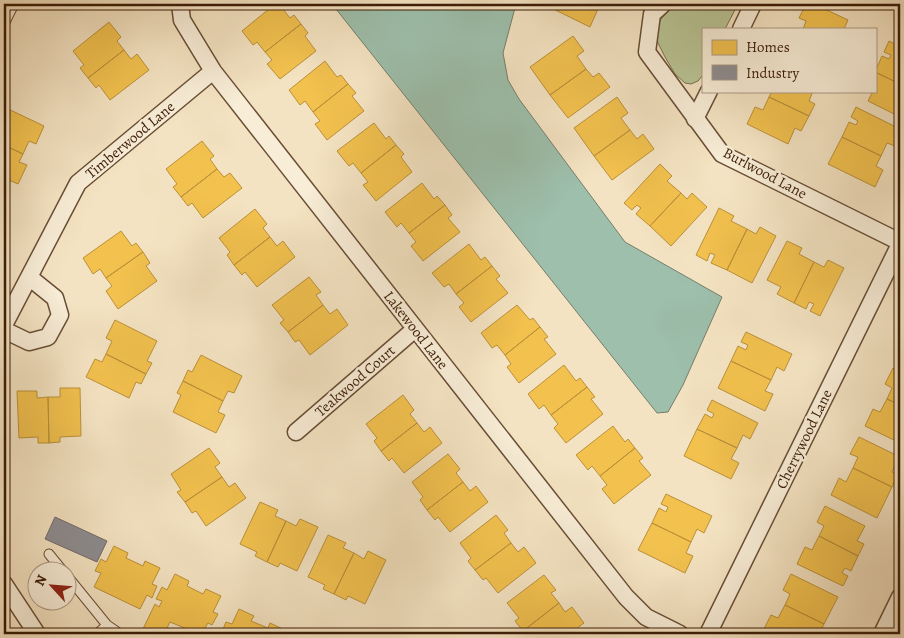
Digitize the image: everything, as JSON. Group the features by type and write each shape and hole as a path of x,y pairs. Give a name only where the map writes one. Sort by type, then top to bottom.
{"street":[{"name":"Lakewood Lane","path":"180,4 182,20 213,71 626,597 646,617 680,634"},
{"path":"741,28 753,4"},
{"name":"Burlwood Lane","path":"657,9 647,52 722,154 900,243"},
{"name":"Timberwood Lane","path":"4,325 78,183 213,71"},
{"path":"695,119 708,92"},
{"name":"Cherrywood Lane","path":"708,634 900,243"},
{"path":"4,330 29,342 48,337 60,315 55,298 29,277"},
{"name":"Teakwood Court","path":"296,432 415,329"},
{"path":"4,584 37,634"},
{"path":"882,634 900,596"}],"lane":[{"path":"4,24 14,4"},
{"path":"49,554 54,560"},
{"path":"78,589 108,624 120,634"},
{"path":"97,634 108,624"}],"shaded area":[{"path":"332,4 516,4 503,53 508,80 519,99 625,242 722,297 683,385 668,412 657,413"},
{"path":"676,4 738,4 726,28 702,28 702,76 698,81 691,84 685,83 675,74 658,43 655,31 661,19"}],"building: Homes":[{"path":"275,4 279,4 290,18 294,15 301,24 265,52 257,42 253,45 242,31"},
{"path":"543,4 591,4 598,9 590,27"},
{"path":"806,4 814,4 848,20 844,28 803,28 806,21 799,18"},
{"path":"109,22 121,37 117,41 124,50 88,78 80,68 84,65 73,51"},
{"path":"301,24 308,33 305,36 316,51 280,79 267,64 272,60 265,52"},
{"path":"573,36 584,51 577,56 586,69 550,95 530,67"},
{"path":"889,41 900,47 900,84 876,72 882,56 889,59 891,55 884,52"},
{"path":"124,50 131,59 137,54 149,70 110,100 99,85 96,88 88,78"},
{"path":"325,61 337,77 341,75 348,84 313,112 305,101 300,105 289,90"},
{"path":"586,69 593,77 599,73 610,87 568,118 550,95"},
{"path":"876,72 900,84 900,117 868,101 872,92 876,92"},
{"path":"348,84 356,93 352,96 364,111 327,140 315,124 320,121 313,112"},
{"path":"772,92 813,92 809,101 815,104 809,116 769,97"},
{"path":"617,97 628,113 621,118 630,130 594,156 574,128"},
{"path":"769,97 809,116 801,131 795,128 788,144 747,124 755,107 763,110"},
{"path":"4,107 44,126 36,144 29,141 23,154 4,145"},
{"path":"856,107 900,129 900,135 895,146 887,143 881,156 842,137 849,122 856,125 858,121 851,117"},
{"path":"374,123 386,139 389,136 396,145 361,173 353,163 349,166 337,151"},
{"path":"630,130 637,139 643,134 654,149 612,180 594,156"},
{"path":"842,137 881,156 876,166 883,170 875,187 828,164"},
{"path":"202,141 214,156 210,159 217,169 181,197 173,187 177,184 166,169"},
{"path":"4,145 23,154 19,162 27,165 18,184 4,178"},
{"path":"396,145 404,154 401,157 412,172 376,201 363,185 368,182 361,173"},
{"path":"660,164 672,176 667,181 681,193 650,226 636,214 641,208 637,205 632,210 624,203"},
{"path":"217,169 224,177 230,173 242,188 203,218 192,203 188,206 181,197"},
{"path":"422,183 434,199 437,196 445,205 409,233 401,223 397,227 385,212"},
{"path":"681,193 687,199 692,193 707,207 671,246 650,226"},
{"path":"445,205 452,215 448,218 460,232 423,261 411,246 416,242 409,233"},
{"path":"719,208 734,216 731,221 747,229 727,270 711,263 715,255 710,253 707,261 696,255"},
{"path":"255,209 267,224 263,228 270,237 234,265 227,255 230,252 219,238"},
{"path":"760,227 776,236 752,283 727,270 747,229 756,234"},
{"path":"121,231 132,246 136,243 143,252 106,278 100,269 93,274 83,258"},
{"path":"270,237 277,246 283,241 295,257 257,287 245,272 242,275 234,265"},
{"path":"787,241 802,248 799,254 814,262 794,303 777,294 781,287 767,280"},
{"path":"469,244 481,260 485,257 492,266 456,294 449,284 444,287 432,273"},
{"path":"143,252 150,263 146,266 157,281 118,309 106,291 112,286 106,278"},
{"path":"828,260 844,268 820,316 810,311 814,304 809,302 806,309 794,303 814,262 824,267"},
{"path":"492,266 500,276 496,279 508,293 471,322 459,307 464,303 456,294"},
{"path":"309,277 321,292 316,295 323,305 288,332 280,323 284,320 272,305"},
{"path":"323,305 330,314 337,309 348,325 310,355 299,340 295,342 288,332"},
{"path":"517,305 530,320 533,318 540,327 505,355 497,345 492,348 481,333"},
{"path":"115,320 157,341 147,361 152,363 146,374 106,354 112,341 106,338"},
{"path":"540,327 548,337 544,339 556,354 519,383 507,367 511,364 505,355"},
{"path":"746,332 792,354 784,371 777,367 771,380 731,361 738,346 746,350 748,345 741,342"},
{"path":"106,354 146,374 141,384 136,382 129,398 86,377 95,359 102,362"},
{"path":"201,355 242,376 234,393 228,391 223,401 183,381 188,370 192,372"},
{"path":"731,361 771,380 765,391 773,394 765,411 718,388"},
{"path":"564,365 576,381 580,378 587,387 551,415 544,405 539,409 528,394"},
{"path":"893,368 900,371 900,405 887,399 892,388 885,384"},
{"path":"183,381 223,401 218,412 225,415 216,433 173,412 181,395 177,393"},
{"path":"587,387 595,397 591,399 603,414 566,443 554,428 558,424 551,415"},
{"path":"60,388 80,388 81,436 60,437 60,442 49,443 48,397 60,397"},
{"path":"17,391 37,391 37,398 48,397 49,443 38,443 38,437 19,438"},
{"path":"403,395 414,410 410,414 417,423 381,451 374,441 377,438 366,424"},
{"path":"887,399 900,405 900,443 865,426 873,409 880,412"},
{"path":"712,400 758,423 750,439 743,435 737,448 697,429 705,414 712,418 714,414 707,410"},
{"path":"417,423 424,432 430,427 442,443 404,473 392,458 389,461 381,451"},
{"path":"613,426 625,442 628,439 635,448 600,476 592,466 588,470 576,455"},
{"path":"697,429 737,448 731,459 739,463 731,479 684,456"},
{"path":"859,437 900,457 900,470 894,467 892,472 898,475 892,487 853,468 858,457 850,454"},
{"path":"209,448 220,463 215,467 222,477 185,502 177,492 181,490 171,474"},
{"path":"635,448 643,458 639,461 651,475 614,504 602,489 607,485 600,476"},
{"path":"448,454 460,469 456,473 463,482 427,510 420,500 423,497 412,482"},
{"path":"853,468 892,487 877,518 831,495 839,478 846,482"},
{"path":"222,477 229,487 235,483 246,498 206,526 196,511 192,513 185,502"},
{"path":"463,482 470,491 476,486 488,502 450,532 438,517 435,520 427,510"},
{"path":"666,494 712,516 704,533 697,529 691,542 652,523 659,508 666,512 668,507 661,504"},
{"path":"260,502 278,510 275,516 286,521 267,562 255,556 257,552 240,544"},
{"path":"825,506 865,526 857,541 864,544 858,556 819,536 824,526 817,522"},
{"path":"496,515 508,530 504,533 511,543 475,570 468,561 471,558 460,543"},
{"path":"300,519 318,527 297,571 280,563 278,567 267,562 286,521 296,526"},
{"path":"652,523 691,542 686,553 693,556 685,573 638,550"},
{"path":"328,535 346,543 343,548 354,553 334,594 323,589 325,585 308,577"},
{"path":"819,536 858,556 851,571 845,568 842,573 848,576 843,586 797,564 805,547 812,550"},
{"path":"511,543 518,552 524,547 536,563 498,593 486,578 483,580 475,570"},
{"path":"114,546 128,553 126,558 143,566 145,561 160,568 152,584 157,586 152,598 147,595 140,609 94,587 101,573 95,571 101,559 106,562"},
{"path":"368,551 386,560 365,604 348,596 346,600 334,594 354,553 364,559"},
{"path":"175,574 189,581 187,586 203,594 206,589 221,596 213,612 218,614 212,625 208,623 205,628 208,630 206,634 184,634 187,629 170,622 164,634 154,634 143,629 155,604 159,607 162,601 156,599 162,587 167,590"},
{"path":"791,574 838,597 824,624 785,605 790,594 783,590"},
{"path":"544,575 556,590 551,593 559,603 523,631 515,621 519,618 507,603"},
{"path":"559,603 565,612 572,607 584,623 569,634 526,634 523,631"},
{"path":"785,605 824,624 819,634 769,634 763,631 771,615 778,618"},
{"path":"239,609 254,616 251,621 268,628 270,623 285,630 283,634 221,634 226,622 232,624"}],"building: Industry":[{"path":"55,517 107,541 97,562 45,539"}]}
